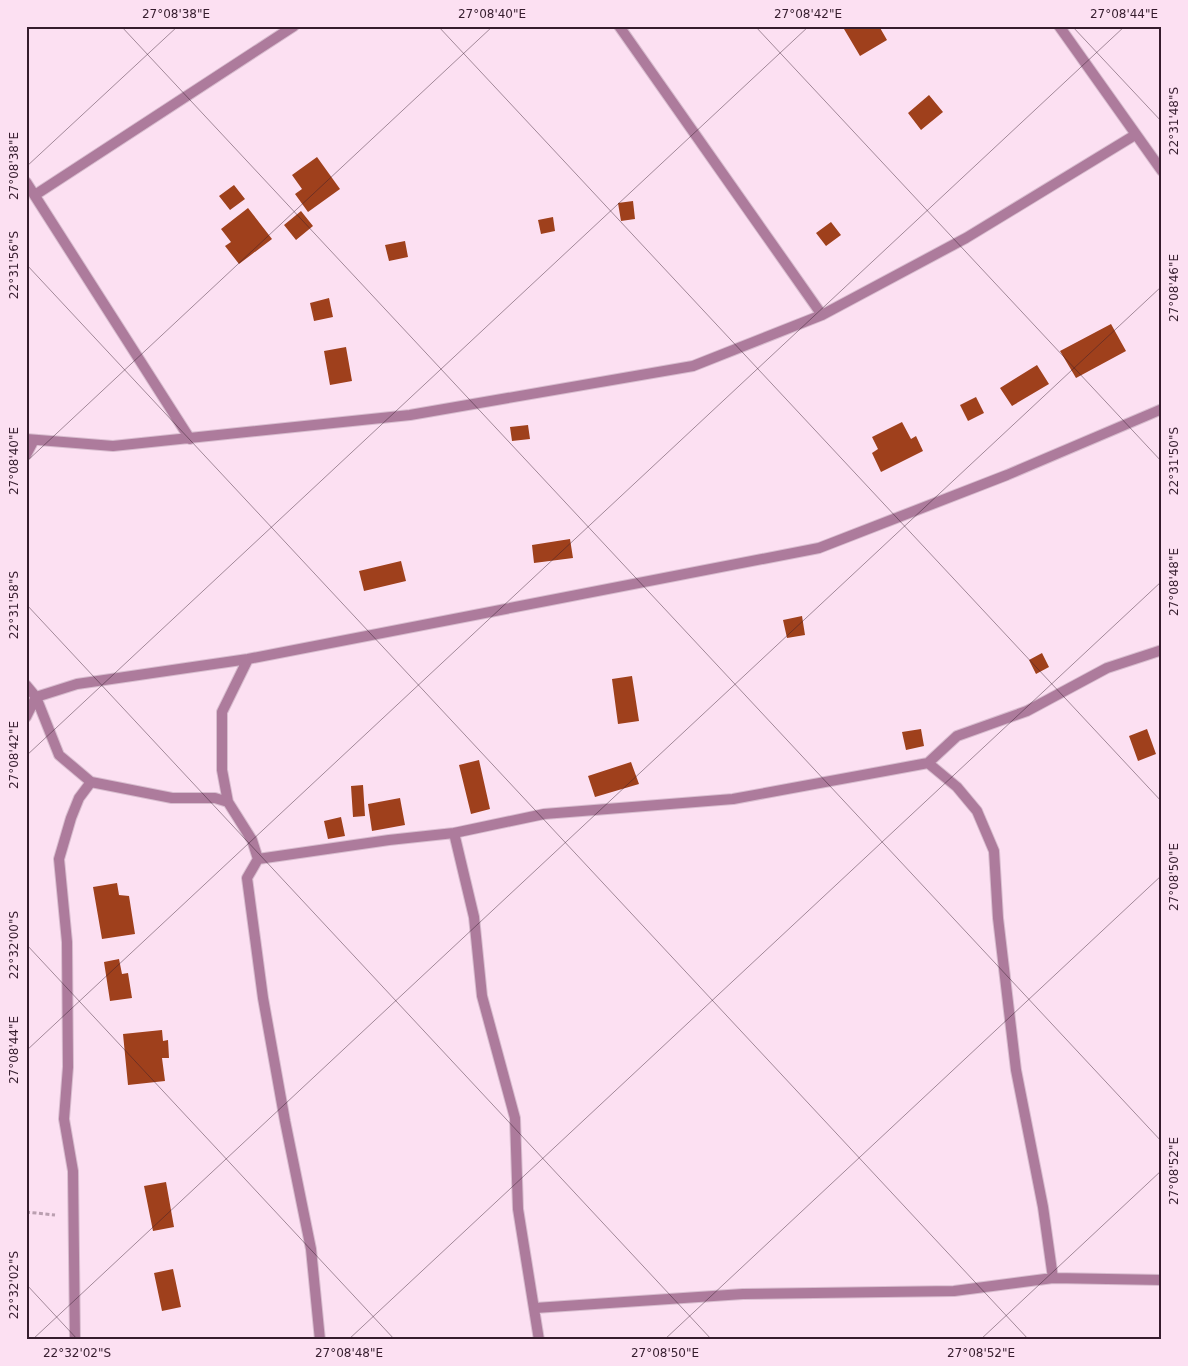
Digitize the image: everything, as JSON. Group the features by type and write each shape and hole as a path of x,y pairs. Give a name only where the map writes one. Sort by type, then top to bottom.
{"street":[{"path":"35,195 294,26"},
{"path":"619,26 822,315"},
{"path":"1059,26 1162,171"},
{"path":"26,455 30,440 113,446 410,415 694,366 822,315 966,238 1135,135"},
{"path":"26,182 190,439"},
{"path":"26,717 36,697 77,684 248,660 819,548 1006,475 1162,409"},
{"path":"258,859 389,840 454,834 544,814 733,799 928,763 957,736 1028,711 1107,668 1162,650"},
{"path":"248,660 222,712 222,770 228,802 252,840 258,859 247,878 263,998 311,1249 320,1340"},
{"path":"26,685 36,697 59,755 91,782 172,798 215,798 228,802"},
{"path":"928,763 956,787 977,811 994,851 998,918 1016,1070 1043,1207 1052,1278"},
{"path":"75,1340 73,1171 64,1119 68,1067 68,942 60,859 71,818 80,798 91,782"},
{"path":"454,834 474,917 482,996 515,1118 518,1209 539,1340"},
{"path":"535,1308 743,1294 954,1291 1052,1278 1162,1280"}],"path":[{"path":"26,1212 73,1217"}],"building":[{"path":"849,26 879,26 887,40 860,56 844,29"},
{"path":"929,95 943,112 921,130 908,113"},
{"path":"317,157 340,189 308,212 295,194 302,189 292,175"},
{"path":"234,185 245,199 230,210 219,196"},
{"path":"633,201 635,219 621,221 618,203"},
{"path":"248,208 272,239 239,264 225,246 231,242 221,229"},
{"path":"301,211 313,226 296,240 284,225"},
{"path":"553,217 555,231 541,234 538,220"},
{"path":"831,222 841,235 826,246 816,233"},
{"path":"405,241 408,257 389,261 385,245"},
{"path":"329,298 333,317 314,321 310,303"},
{"path":"1111,324 1126,351 1076,378 1060,351"},
{"path":"346,347 352,381 330,385 324,351"},
{"path":"1037,365 1049,384 1012,406 1000,388"},
{"path":"976,397 984,413 968,421 960,405"},
{"path":"902,422 911,439 916,436 923,451 881,472 872,453 878,449 872,437"},
{"path":"528,425 530,439 512,441 510,427"},
{"path":"570,539 573,558 534,563 532,545"},
{"path":"401,561 406,581 364,591 359,571"},
{"path":"802,616 805,635 787,638 783,620"},
{"path":"1042,653 1049,667 1036,674 1029,660"},
{"path":"632,676 639,721 618,724 612,679"},
{"path":"921,729 924,746 906,750 902,732"},
{"path":"1147,729 1156,754 1138,761 1129,736"},
{"path":"479,760 490,809 471,814 459,765"},
{"path":"631,762 639,784 595,797 588,776"},
{"path":"363,785 365,816 353,817 351,786"},
{"path":"400,798 405,825 372,831 368,804"},
{"path":"341,817 345,836 328,839 324,821"},
{"path":"117,883 119,895 129,896 135,934 102,939 93,887"},
{"path":"119,959 122,974 128,973 132,998 110,1001 104,962"},
{"path":"162,1030 163,1041 168,1040 169,1058 162,1058 165,1081 128,1085 123,1034"},
{"path":"166,1182 174,1227 153,1231 144,1186"},
{"path":"173,1269 181,1307 162,1311 154,1273"}]}
